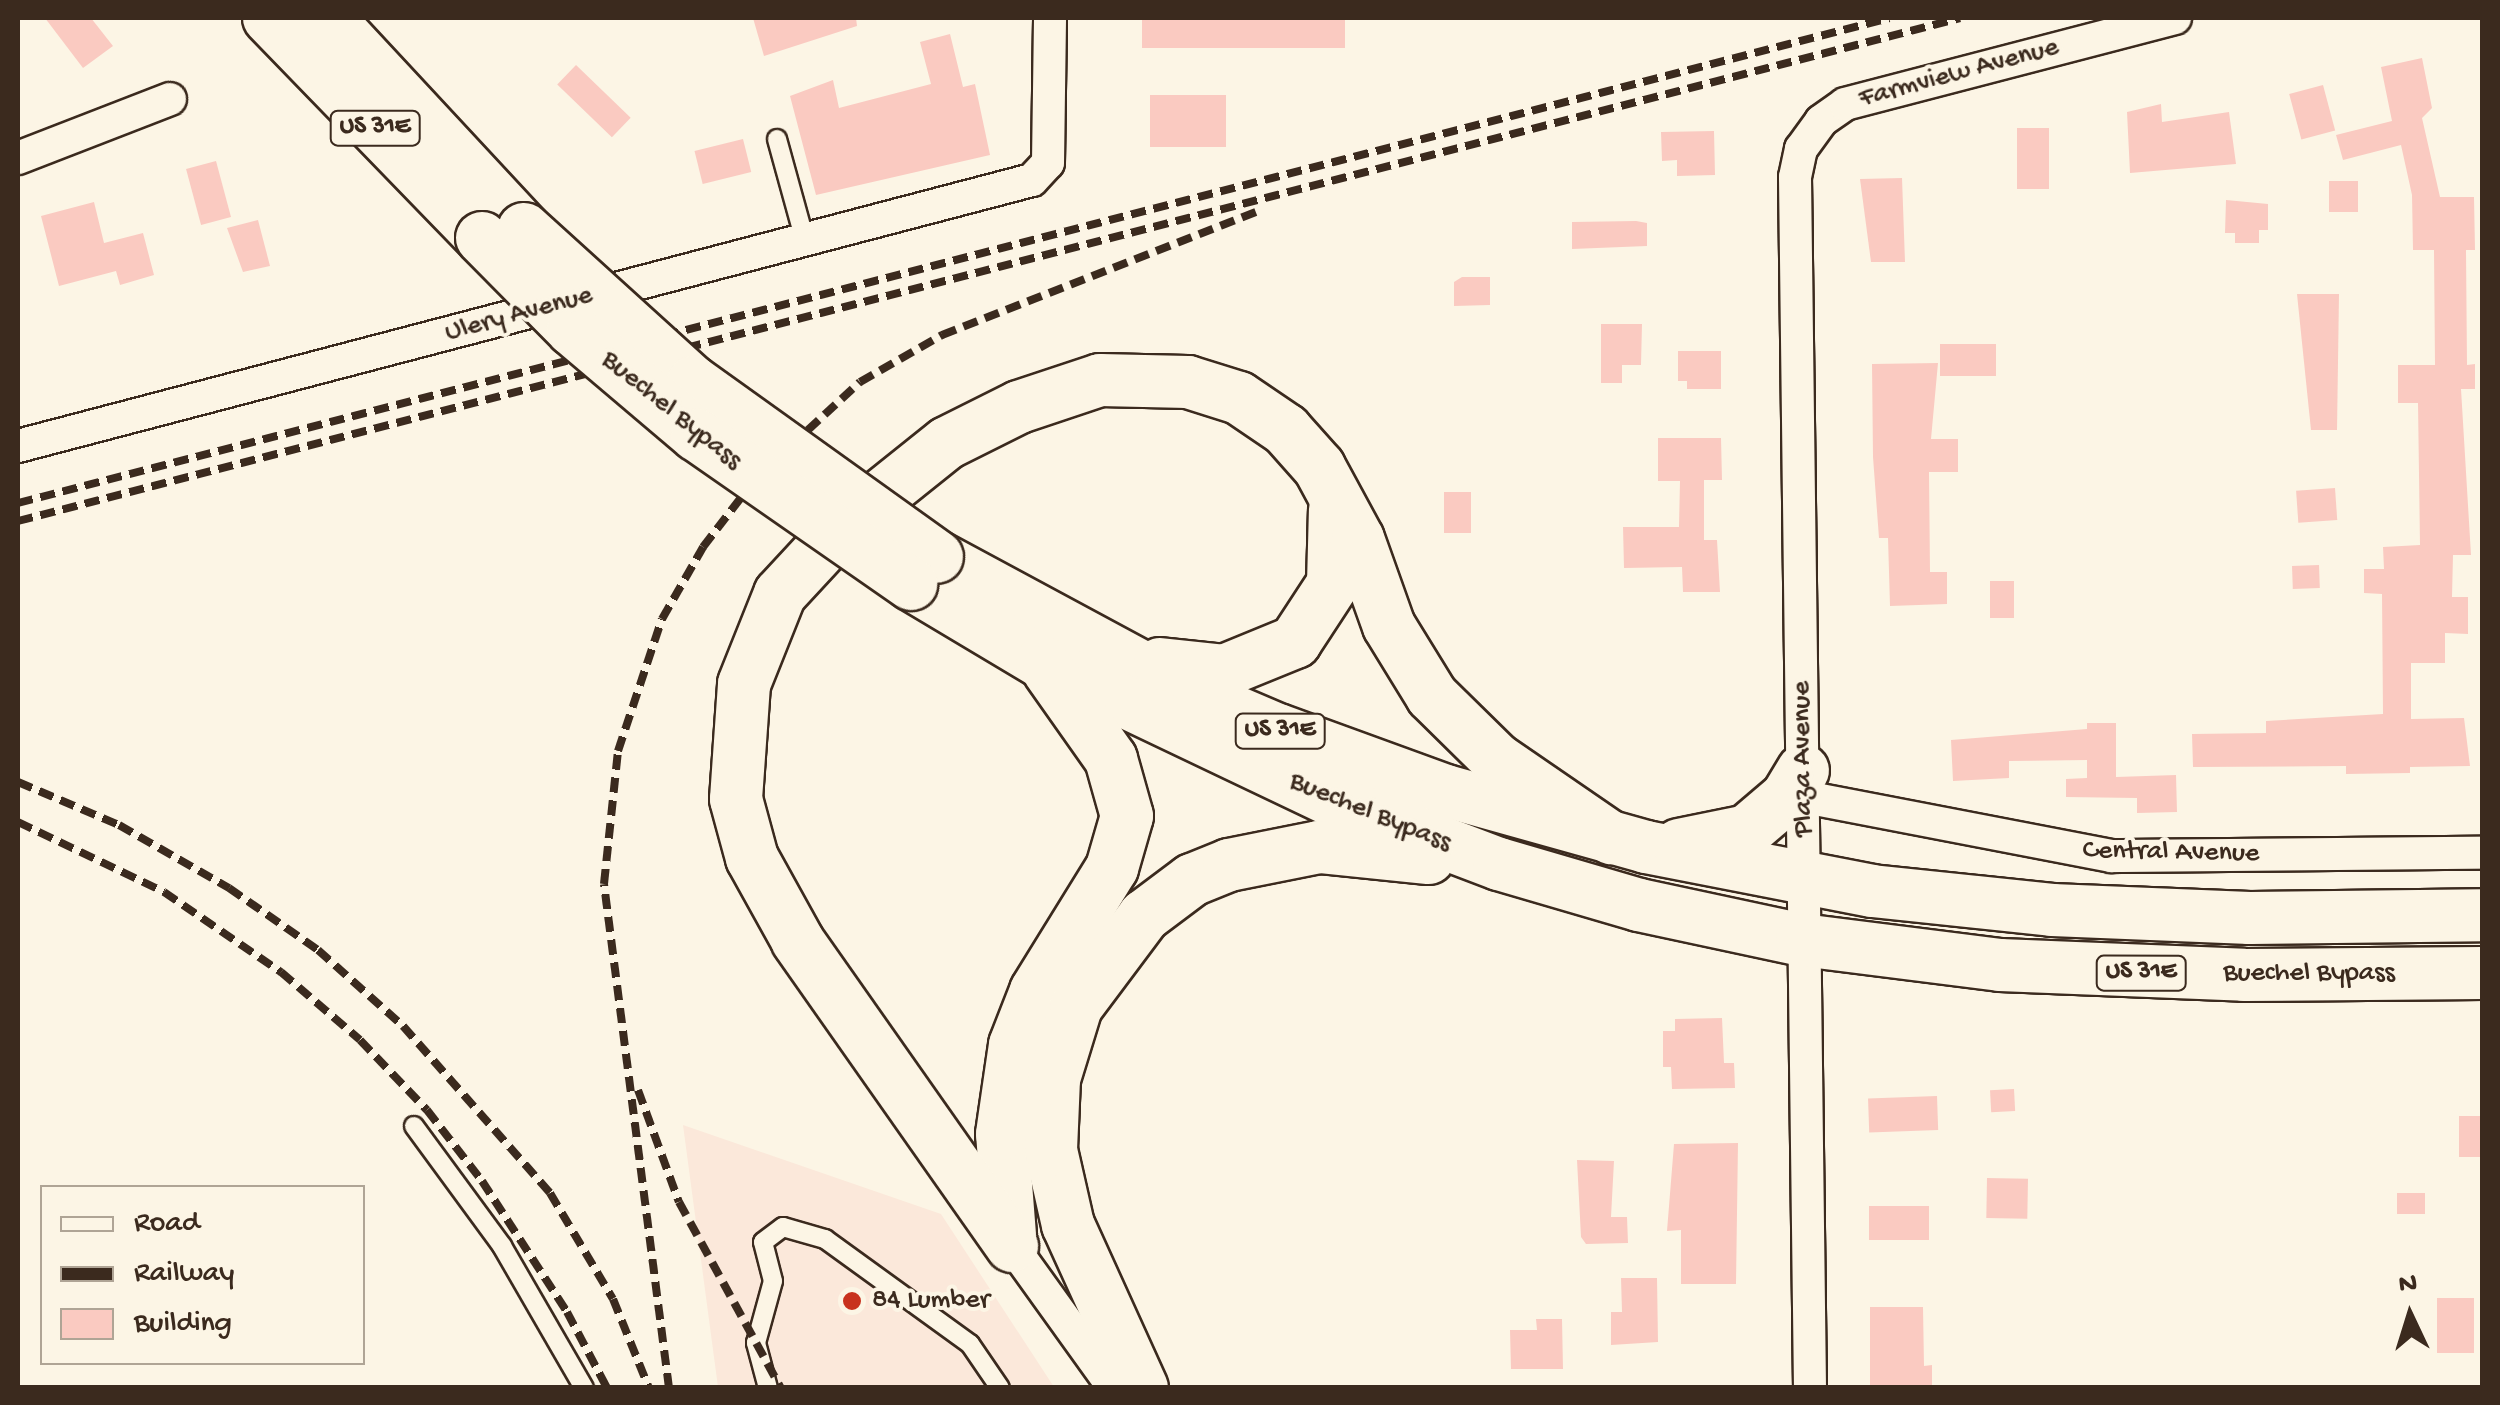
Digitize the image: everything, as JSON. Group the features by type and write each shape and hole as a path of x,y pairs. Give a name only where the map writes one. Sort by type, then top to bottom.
{"main road":[{"name":"Buechel Bypass","path":"269,18 503,234 1042,662 1318,794 1499,864 1639,905 1802,940 2056,969 2482,972"},
{"name":"Buechel Bypass","path":"328,18 503,234"},
{"path":"1012,1246 798,940 752,858 736,799 735,762 744,684 761,632 801,568 915,466 984,422 1100,380 1188,382 1239,398 1304,446 1358,539 1389,626 1432,696 1496,759 1629,842 1707,844 1747,831 1804,784"},
{"path":"1089,641 1202,671 1282,652 1306,632 1333,584 1335,504"},
{"name":"Buechel Bypass","path":"924,570 1089,641 1186,690 1369,765 1629,842 1803,878 1955,902 2152,916 2482,916"},
{"path":"1012,1246 1002,1134 1015,1045 1036,991 1112,868 1127,816 1111,759 1042,662"},
{"path":"1142,1388 1068,1225 1051,1150 1063,1037 1097,972 1164,899 1255,856 1345,848 1499,864"}],"street":[{"name":"Ulery Avenue","path":"18,446 1021,183 1048,164 1050,18"},
{"name":"Farmview Avenue","path":"1810,134 1846,104 2176,18"},
{"path":"18,158 170,99"},
{"name":"Plaza Avenue","path":"1810,134 1795,177 1810,1388"},
{"name":"Central Avenue","path":"1804,784 2111,856 2482,853"},
{"path":"1012,1246 1114,1388"}],"lane":[{"path":"777,139 804,241"},
{"path":"414,1126 502,1246 584,1388"},
{"path":"768,1388 756,1343 773,1281 764,1242 783,1227 826,1239 970,1344 1000,1388"}],"shaded area":[{"name":"84 Lumber","path":"683,1125 941,1214 1054,1387 718,1387"}],"building":[{"path":"45,18 91,18 113,46 83,68"},
{"path":"753,18 856,18 857,26 764,56"},
{"path":"1142,18 1345,18 1345,48 1142,48"},
{"path":"950,34 963,87 975,84 990,155 816,195 790,96 833,80 839,108 931,84 920,42"},
{"path":"2422,58 2432,108 2422,118 2440,197 2474,197 2475,250 2466,250 2467,365 2475,364 2475,389 2461,389 2471,555 2453,555 2452,597 2468,597 2468,634 2445,633 2445,663 2411,663 2411,719 2464,718 2470,766 2410,767 2410,773 2346,774 2346,766 2193,767 2192,734 2266,733 2266,721 2383,714 2382,594 2364,593 2364,569 2384,569 2383,547 2420,545 2418,403 2398,403 2398,365 2435,365 2434,250 2413,250 2412,195 2401,145 2343,160 2336,135 2392,121 2381,67"},
{"path":"576,65 631,118 612,137 557,84"},
{"path":"2323,85 2335,130 2301,139 2289,94"},
{"path":"1150,95 1226,95 1226,147 1150,147"},
{"path":"2161,104 2162,122 2229,112 2236,164 2130,173 2127,112"},
{"path":"2017,128 2049,128 2049,189 2017,189"},
{"path":"1714,131 1715,175 1677,176 1677,160 1662,161 1661,132"},
{"path":"743,139 751,172 703,184 694,151"},
{"path":"216,161 231,217 201,225 186,169"},
{"path":"1902,178 1905,262 1871,262 1860,179"},
{"path":"2329,181 2358,181 2358,212 2329,212"},
{"path":"2226,200 2268,204 2268,230 2259,230 2259,243 2235,243 2235,233 2225,233"},
{"path":"94,202 104,243 143,233 154,275 120,285 116,271 59,286 41,216"},
{"path":"258,220 270,266 243,272 227,228"},
{"path":"1572,222 1647,223 1647,246 1572,249"},
{"path":"1462,277 1490,277 1490,305 1454,306 1454,282"},
{"path":"2297,294 2339,294 2337,430 2311,430"},
{"path":"1601,324 1642,324 1641,365 1622,365 1622,383 1601,383"},
{"path":"1940,344 1996,344 1996,376 1940,376"},
{"path":"1678,351 1721,351 1721,389 1687,389 1687,381 1678,381"},
{"path":"1938,363 1931,439 1958,439 1958,472 1929,472 1930,572 1947,572 1947,604 1890,606 1888,538 1879,538 1872,364"},
{"path":"1658,438 1721,438 1722,480 1704,480 1704,540 1717,540 1720,592 1683,592 1682,567 1624,568 1623,527 1679,527 1680,481 1658,481"},
{"path":"2335,488 2337,520 2298,523 2296,491"},
{"path":"1444,492 1471,492 1471,533 1444,533"},
{"path":"2319,565 2320,588 2293,589 2292,566"},
{"path":"1990,581 2014,581 2014,618 1990,618"},
{"path":"2087,723 2116,723 2116,777 2176,775 2177,812 2137,813 2137,798 2066,797 2066,779 2087,778 2087,760 2009,761 2009,778 1953,781 1951,740 2087,729"},
{"path":"1722,1018 1724,1063 1734,1063 1735,1088 1672,1089 1671,1067 1663,1067 1663,1031 1675,1031 1675,1019"},
{"path":"2014,1089 2015,1111 1991,1112 1990,1090"},
{"path":"1937,1096 1938,1130 1869,1132 1868,1098"},
{"path":"2459,1116 2482,1116 2482,1157 2459,1157"},
{"path":"1738,1143 1736,1284 1681,1284 1681,1230 1667,1231 1674,1144"},
{"path":"1577,1160 1614,1161 1611,1217 1627,1217 1628,1243 1586,1244 1581,1237"},
{"path":"1987,1178 2028,1179 2027,1219 1986,1218"},
{"path":"2397,1193 2425,1193 2425,1214 2397,1214"},
{"path":"1869,1206 1929,1206 1929,1240 1869,1240"},
{"path":"1621,1278 1657,1278 1658,1342 1611,1345 1611,1312 1622,1312"},
{"path":"2437,1298 2474,1298 2474,1353 2437,1353"},
{"path":"1870,1307 1923,1307 1924,1366 1932,1365 1932,1388 1870,1388"},
{"path":"1536,1319 1562,1319 1563,1369 1511,1369 1510,1330 1537,1330"}],"railway":[{"path":"18,503 1889,18"},
{"path":"18,521 1960,18"},
{"path":"669,1388 604,884 618,751 662,619 703,547 757,477 860,382 942,335 1256,212"},
{"path":"18,782 119,825 229,888 318,950 403,1026 550,1193 613,1299 649,1388"},
{"path":"18,822 164,892 281,972 360,1040 427,1110 482,1181 567,1312 607,1388"},
{"path":"638,1090 679,1202 781,1388"}],"place":[{"name":"84 Lumber","path":"852,1301"}]}
